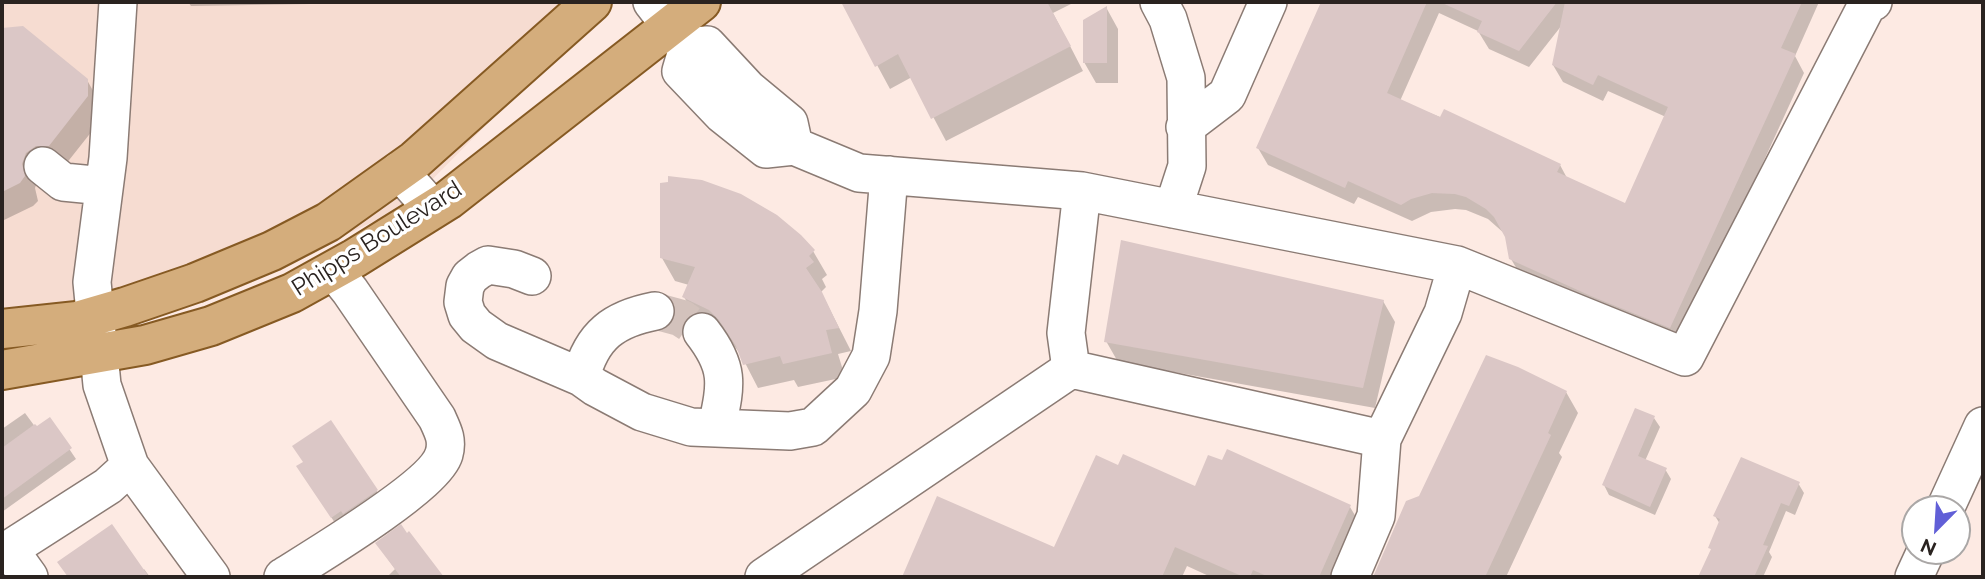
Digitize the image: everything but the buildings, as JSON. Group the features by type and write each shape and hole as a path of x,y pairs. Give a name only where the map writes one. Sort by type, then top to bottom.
{"main road":[{"name":"Phipps Boulevard","path":"2,329 77,321 195,283 272,251 328,222 415,160 592,2"},
{"name":"Phipps Boulevard","path":"2,370 145,345 211,326 292,293 334,271 433,209 669,23 701,2"}],"street":[{"path":"118,2 108,158 93,267 94,316 102,386 130,466 211,577"},
{"path":"1159,2 1168,19 1186,78 1187,166 1173,209"},
{"path":"1185,127 1227,95 1268,2"},
{"path":"669,23 686,54 681,71 722,114 766,149 794,146 859,173 1082,191 1457,265 1685,357 1868,3 1874,2"},
{"path":"43,166 63,182 104,186"},
{"path":"399,171 433,209"},
{"path":"532,276 514,269 488,265 470,277 465,286 463,302 467,315 476,326 497,341 581,377 642,412 691,427 790,431 813,427 853,390 871,356 878,311 889,175"},
{"path":"1070,369 1066,333 1082,191"},
{"path":"1350,577 1386,521 1382,439 1443,313 1457,265"},
{"path":"283,577 394,504 439,466 445,453 446,439 437,418 334,271"},
{"path":"581,377 593,345 610,327 632,316 655,311"},
{"path":"702,332 717,351 724,375 723,399 717,427"},
{"path":"764,577 1070,369 1382,439"},
{"path":"1951,495 1983,426"},
{"path":"13,560 130,466"}],"shaded area":[{"path":"2,2 612,2 596,14 405,207 252,278 2,318"}],"tunnel":[{"path":"655,311 681,318 702,332"}]}
